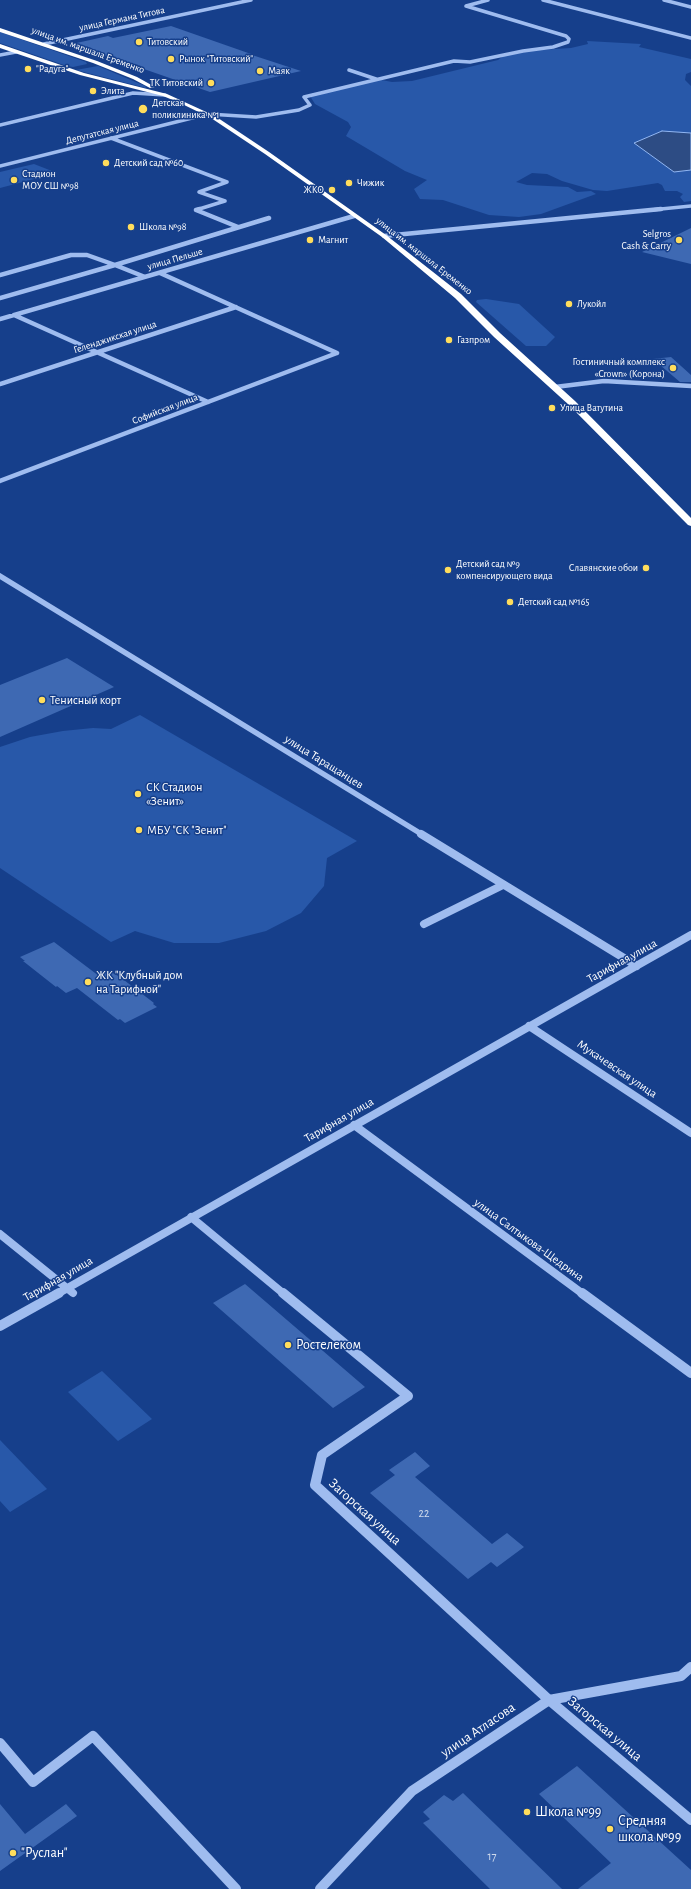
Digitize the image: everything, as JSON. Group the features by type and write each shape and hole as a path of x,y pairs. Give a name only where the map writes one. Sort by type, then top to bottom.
{"highway":[{"name":"улица им. маршала Еременко","path":"0,30 44,44 90,65 135,78 165,95 208,114 267,153 384,236 458,296 497,335 555,387 691,523"},
{"name":"улица им. маршала Еременко","path":"2,48 64,68 165,95"},
{"path":"64,68 90,65"}],"street":[{"name":"улица Германа Титова","path":"44,44 251,0"},
{"path":"349,70 376,79 454,60 470,62 482,61 511,53 554,47 568,42 569,39 566,36 466,6 488,0"},
{"path":"543,0 691,38"},
{"path":"665,0 691,7"},
{"path":"679,35 691,32"},
{"path":"0,55 16,52"},
{"name":"Депутатская улица","path":"0,166 208,114 256,117 299,110 310,105 304,97 376,79"},
{"path":"0,125 133,93 165,95"},
{"path":"111,138 169,161 226,181 226,184 199,192 225,201 196,210 197,212 238,227"},
{"path":"384,236 691,206"},
{"name":"улица Пельше","path":"0,319 354,216"},
{"path":"0,298 269,218"},
{"path":"0,275 71,255 87,255 145,277"},
{"path":"160,273 236,307"},
{"name":"Геленджикская улица","path":"0,384 236,307"},
{"name":"Софийская улица","path":"0,481 337,353 236,307"},
{"path":"14,315 208,402"},
{"path":"555,387 604,381 691,386"},
{"name":"улица Таращанцев","path":"0,576 637,966"},
{"path":"424,924 503,885"},
{"name":"Тарифная улица","path":"0,1326 70,1290 191,1217 691,935"},
{"name":"Мукачевская улица","path":"529,1026 691,1133"},
{"name":"улица Салтыкова-Щедрина","path":"354,1125 691,1374"},
{"name":"Загорская улица","path":"191,1217 408,1396 322,1454 315,1485 549,1700 691,1820"},
{"path":"0,1234 70,1290"},
{"name":"улица Атласова","path":"320,1889 412,1791 549,1700 682,1676 691,1667"},
{"path":"0,1743 33,1782 93,1736 236,1889"}],"shaded area":[{"path":"0,32 86,62 87,64 73,67 67,66 0,43"},
{"path":"587,41 641,44 639,47 691,59 691,72 686,74 685,80 691,86 691,201 684,202 680,197 683,194 677,191 665,191 662,185 658,183 607,191 593,190 562,181 547,174 532,173 516,182 527,185 568,187 577,192 591,191 596,194 541,214 519,217 489,215 443,200 420,199 414,189 427,180 405,171 346,136 351,127 348,122 315,104 310,96 376,79 392,82 412,81 498,60 506,54 523,51 571,48 588,44"},
{"path":"98,66 145,86 146,88 76,70"},
{"path":"662,131 691,133 691,170 674,172 634,143"},
{"name":"Стадион МОУ СШ №98","path":"34,164 57,173 0,188 0,172"},
{"path":"486,299 519,304 555,337 546,346 526,346 476,302 477,300"},
{"name":"СК Стадион «Зенит»","path":"140,715 357,841 327,858 324,886 301,913 266,931 219,943 174,943 135,931 111,942 0,868 0,747 30,737 63,731 93,728 111,729"},
{"path":"102,1371 152,1419 118,1441 68,1392"},
{"path":"0,1440 47,1489 10,1512 0,1501"}],"building":[{"path":"171,26 301,71 210,92 72,44 108,36 113,38"},
{"name":"Selgros Cash & Carry","path":"691,228 691,264 642,252"},
{"name":"Гостиничный комплекс «Crown» (Корона)","path":"671,357 691,375 691,382 680,382 653,359"},
{"name":"Тенисный корт","path":"67,658 114,687 0,737 0,685"},
{"name":"ЖК \"Клубный дом на Тарифной\"","path":"54,942 99,976 109,971 120,977 154,1003 153,1004 157,1007 125,1023 120,1019 118,1020 77,988 66,993 57,986 56,987 20,957"},
{"name":"Ростелеком","path":"245,1284 365,1387 333,1408 213,1303"},
{"path":"415,1452 430,1466 415,1477 492,1544 507,1533 524,1547 497,1567 491,1562 468,1579 370,1493 395,1475 389,1470"},
{"name":"Средняя школа №99","path":"577,1766 691,1870 691,1889 578,1889 611,1863 539,1794"},
{"path":"463,1793 562,1889 490,1889 423,1823 430,1819 423,1812 444,1795 453,1801"},
{"name":"\"Руслан\"","path":"0,1804 25,1834 66,1804 77,1816 0,1871"}],"place":[{"name":"Титовский","path":"139,42"},
{"name":"Рынок \"Титовский\"","path":"171,59"},
{"name":"\"Радуга\"","path":"28,69"},
{"name":"Маяк","path":"260,71"},
{"name":"ТК Титовский","path":"211,83"},
{"name":"Элита","path":"93,91"},
{"name":"Детская поликлиника №1","path":"143,109"},
{"name":"Детский сад №60","path":"106,163"},
{"name":"Стадион МОУ СШ №98","path":"14,180"},
{"name":"Чижик","path":"349,183"},
{"name":"ЖКО","path":"332,190"},
{"name":"Школа №98","path":"131,227"},
{"name":"Магнит","path":"310,240"},
{"name":"Selgros Cash & Carry","path":"679,240"},
{"name":"Лукойл","path":"569,304"},
{"name":"Газпром","path":"449,340"},
{"name":"Гостиничный комплекс «Crown» (Корона)","path":"673,368"},
{"name":"Улица Ватутина","path":"552,408"},
{"name":"Славянские обои","path":"646,568"},
{"name":"Детский сад №9 компенсирующего вида","path":"448,570"},
{"name":"Детский сад №165","path":"510,602"},
{"name":"Тенисный корт","path":"42,700"},
{"name":"СК Стадион «Зенит»","path":"138,794"},
{"name":"МБУ \"СК \"Зенит\"","path":"139,830"},
{"name":"ЖК \"Клубный дом на Тарифной\"","path":"88,982"},
{"name":"Ростелеком","path":"288,1345"},
{"name":"Школа №99","path":"527,1812"},
{"name":"Средняя школа №99","path":"610,1829"},
{"name":"\"Руслан\"","path":"13,1853"}]}
